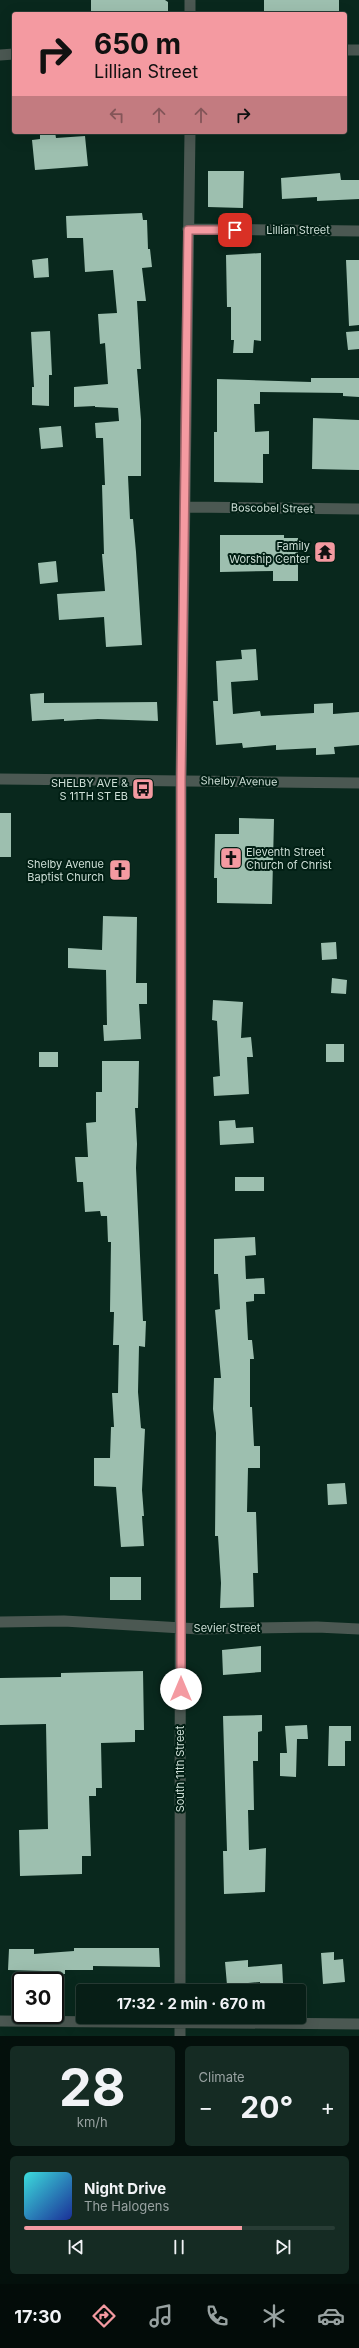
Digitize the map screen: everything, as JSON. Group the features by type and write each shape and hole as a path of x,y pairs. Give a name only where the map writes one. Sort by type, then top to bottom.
{"street":[{"path":"190,0 190,12"},
{"path":"347,50 359,50"},
{"path":"0,55 12,54"},
{"name":"South 11th Street","path":"180,1984 181,780 190,134"},
{"name":"Lillian Street","path":"188,230 359,231"},
{"name":"Boscobel Street","path":"184,507 359,509"},
{"name":"Shelby Avenue","path":"0,779 359,783"},
{"name":"Sevier Street","path":"0,1622 64,1621 181,1628 359,1629"},
{"path":"0,2021 76,2021"},
{"path":"306,2023 359,2024"},
{"path":"180,2024 180,2036"}],"building":[{"path":"91,0 165,0 168,2 168,12 91,12"},
{"path":"264,0 339,0 339,12 264,12"},
{"path":"40,134 55,134 56,138 85,136 88,166 35,170 32,140 40,139"},
{"path":"208,171 244,171 243,208 208,207"},
{"path":"340,173 341,180 359,180 359,199 317,201 317,197 282,199 281,178"},
{"path":"142,213 143,220 147,220 148,249 150,249 152,267 142,268 146,301 137,301 141,369 137,369 141,420 141,476 128,476 130,519 133,519 136,552 142,645 106,647 104,617 59,620 57,594 105,591 102,554 104,554 102,485 105,485 103,438 96,438 95,423 119,421 118,408 95,406 74,407 74,387 108,384 105,343 100,344 98,314 117,313 113,270 85,272 83,238 67,238 66,216"},
{"path":"261,253 261,341 254,340 253,353 233,353 234,340 231,340 231,307 227,307 226,255"},
{"path":"48,258 49,277 34,278 32,260"},
{"path":"346,260 359,260 359,325 349,326"},
{"path":"50,331 52,375 49,375 49,406 32,405 32,387 34,387 31,332"},
{"path":"359,331 359,349 348,350 346,332"},
{"path":"311,378 359,378 359,397 343,396 343,393 260,392 260,404 254,404 255,432 269,431 269,454 263,454 263,483 214,482 214,432 217,432 217,379 311,382"},
{"path":"313,418 359,420 359,470 312,469"},
{"path":"61,426 63,447 41,449 39,428"},
{"path":"220,535 284,535 284,538 298,538 298,581 273,581 273,571 220,572"},
{"path":"56,561 58,582 40,584 38,563"},
{"path":"256,649 258,680 231,682 233,714 260,711 261,716 314,713 314,704 333,703 333,714 359,712 359,745 334,747 335,754 316,755 316,748 276,750 276,745 243,748 242,743 216,745 213,701 218,701 216,661 242,659 241,650"},
{"path":"44,693 44,703 157,702 158,721 98,719 64,721 64,719 32,721 30,694"},
{"path":"0,813 11,813 11,857 0,857"},
{"path":"239,818 274,819 272,904 217,903 217,878 214,878 215,834 239,834"},
{"path":"103,916 137,917 136,983 147,983 147,1004 139,1004 141,1039 104,1041 103,1025 107,1025 106,970 68,968 68,948 102,950"},
{"path":"336,942 337,959 322,960 321,943"},
{"path":"332,978 347,980 346,994 331,993"},
{"path":"213,1000 243,1002 241,1038 251,1037 253,1057 247,1057 249,1094 214,1096 213,1077 220,1076 217,1021 212,1020"},
{"path":"326,1044 344,1044 344,1062 326,1062"},
{"path":"39,1052 58,1052 58,1067 39,1067"},
{"path":"102,1061 139,1061 138,1108 135,1108 137,1144 136,1168 143,1321 146,1321 145,1347 139,1346 138,1392 141,1428 145,1429 142,1490 144,1546 121,1547 116,1487 94,1486 94,1458 110,1458 111,1427 114,1427 112,1393 118,1393 119,1345 113,1345 114,1312 110,1312 111,1242 108,1242 107,1216 101,1216 100,1211 85,1212 83,1182 77,1182 75,1157 88,1157 86,1123 96,1122 96,1092 102,1092"},
{"path":"235,1120 236,1128 253,1127 254,1143 220,1145 219,1121"},
{"path":"235,1177 264,1177 264,1191 235,1191"},
{"path":"255,1237 256,1255 245,1256 246,1279 264,1278 265,1294 254,1294 254,1301 246,1302 248,1340 252,1340 254,1359 250,1359 250,1407 252,1407 254,1446 260,1446 260,1468 248,1468 247,1512 256,1512 258,1573 253,1573 254,1607 220,1608 221,1583 218,1536 215,1536 216,1433 213,1409 214,1378 221,1378 215,1310 220,1309 218,1274 214,1274 214,1239"},
{"path":"345,1483 347,1504 328,1505 327,1484"},
{"path":"110,1577 141,1577 141,1600 110,1600"},
{"path":"261,1646 261,1672 223,1675 222,1650"},
{"path":"143,1671 144,1730 135,1730 135,1742 101,1743 102,1788 96,1788 96,1796 89,1796 91,1856 82,1856 82,1874 20,1876 19,1830 48,1829 46,1724 0,1725 0,1678 61,1677 61,1673"},
{"path":"262,1715 262,1731 258,1732 258,1761 253,1761 254,1810 248,1810 249,1850 266,1848 265,1892 224,1894 223,1851 227,1851 223,1716"},
{"path":"307,1725 308,1739 297,1739 296,1777 280,1776 280,1753 287,1753 285,1726"},
{"path":"329,1726 351,1726 351,1741 345,1741 345,1766 328,1766"},
{"path":"74,1948 159,1948 160,1967 93,1966 93,1970 65,1970 65,1974 64,1972 8,1970 9,1949 34,1949 34,1954 74,1951"},
{"path":"334,1952 334,1960 343,1959 345,1982 323,1984 321,1953"},
{"path":"248,1960 248,1967 282,1964 283,1983 260,1984 260,1982 227,1984 225,1962"}],"place":[{"name":"Family Worship Center","path":"325,552"},
{"name":"SHELBY AVE & S 11TH ST EB","path":"143,789"},
{"name":"Eleventh Street Church of Christ","path":"231,858"},
{"name":"Shelby Avenue Baptist Church","path":"120,870"}],"route":[{"path":"181,1689 181,780 188,230 235,230"}]}
